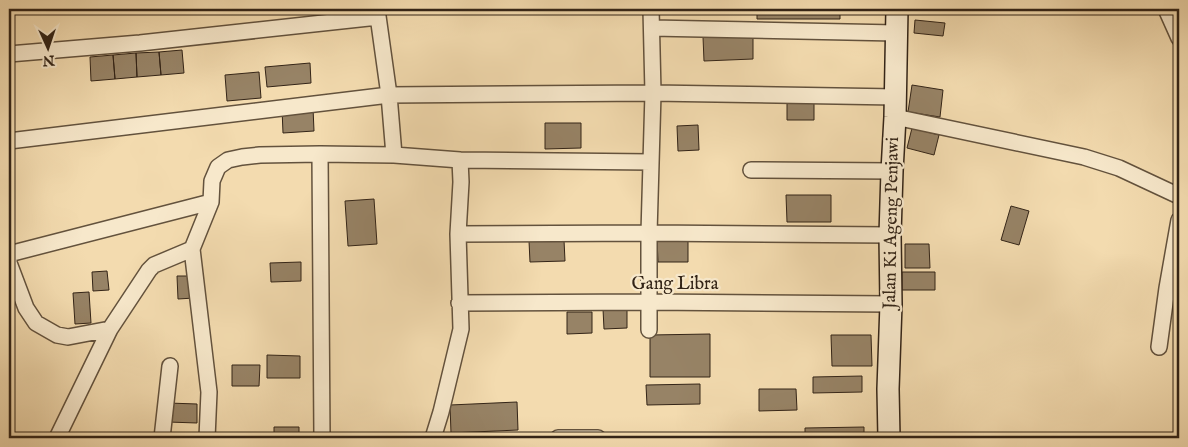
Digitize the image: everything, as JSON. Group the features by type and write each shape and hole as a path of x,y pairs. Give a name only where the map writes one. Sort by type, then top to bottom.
{"main road":[{"name":"Jalan Ki Ageng Penjawi","path":"890,438 888,389 891,304 890,235 898,9"}],"street":[{"path":"649,330 649,233 653,93 652,9"},
{"path":"1166,9 1179,38"},
{"path":"9,54 140,43 378,13 389,95 394,155"},
{"path":"652,28 896,33"},
{"path":"9,141 389,95 653,93 895,107 1084,157 1119,168 1179,196"},
{"path":"207,438 209,392 192,249 211,202 212,182 218,167 228,160 260,155 320,154 394,155 460,160 651,162"},
{"path":"320,154 322,438"},
{"path":"433,438 461,329 458,234 461,182 460,160"},
{"path":"751,170 892,171"},
{"path":"110,329 68,337 57,335 36,323 26,308 9,263 9,255 211,202"},
{"path":"1159,347 1173,288 1179,220"},
{"path":"458,234 890,235"},
{"path":"57,438 110,329 149,270 154,265 192,249"},
{"name":"Gang Libra","path":"459,303 891,304"},
{"path":"162,438 170,366"},
{"path":"558,438 598,438"}],"building":[{"path":"117,9 150,9 117,11"},
{"path":"757,9 840,9 840,19 757,19"},
{"path":"915,20 945,23 943,36 914,33"},
{"path":"753,36 753,59 704,61 703,37"},
{"path":"182,50 184,73 161,75 159,52"},
{"path":"159,52 161,75 137,77 136,53"},
{"path":"136,53 137,77 115,79 113,55"},
{"path":"113,55 115,79 91,81 90,57"},
{"path":"310,63 311,83 267,87 265,67"},
{"path":"259,72 261,98 227,101 225,75"},
{"path":"912,85 943,90 940,117 908,112"},
{"path":"787,99 814,99 814,120 787,120"},
{"path":"313,108 314,131 283,133 282,109"},
{"path":"545,123 581,123 581,148 545,149"},
{"path":"698,125 699,150 678,151 677,126"},
{"path":"912,128 939,135 934,155 907,148"},
{"path":"786,195 831,195 831,222 787,222"},
{"path":"374,199 377,244 348,246 345,201"},
{"path":"1011,206 1029,211 1019,245 1001,240"},
{"path":"657,239 688,239 688,262 658,262"},
{"path":"564,240 565,261 530,262 529,241"},
{"path":"905,244 929,244 930,268 905,268"},
{"path":"301,262 301,281 271,282 270,263"},
{"path":"107,271 109,290 93,291 92,272"},
{"path":"902,272 935,272 935,290 902,290"},
{"path":"177,276 194,276 194,298 178,299"},
{"path":"89,292 91,323 75,324 73,293"},
{"path":"627,308 627,328 604,329 603,309"},
{"path":"567,312 592,312 592,333 567,334"},
{"path":"710,334 710,377 650,377 650,335"},
{"path":"831,335 871,335 872,366 832,366"},
{"path":"267,355 300,356 300,378 267,378"},
{"path":"232,365 260,365 259,386 232,386"},
{"path":"862,376 862,392 813,393 813,377"},
{"path":"700,384 700,404 647,405 646,385"},
{"path":"759,389 796,389 797,410 759,411"},
{"path":"517,402 518,430 451,433 450,405"},
{"path":"168,403 197,404 197,423 168,422"},
{"path":"274,427 299,427 299,438 274,438"},
{"path":"864,427 864,438 805,438 805,428"}]}
